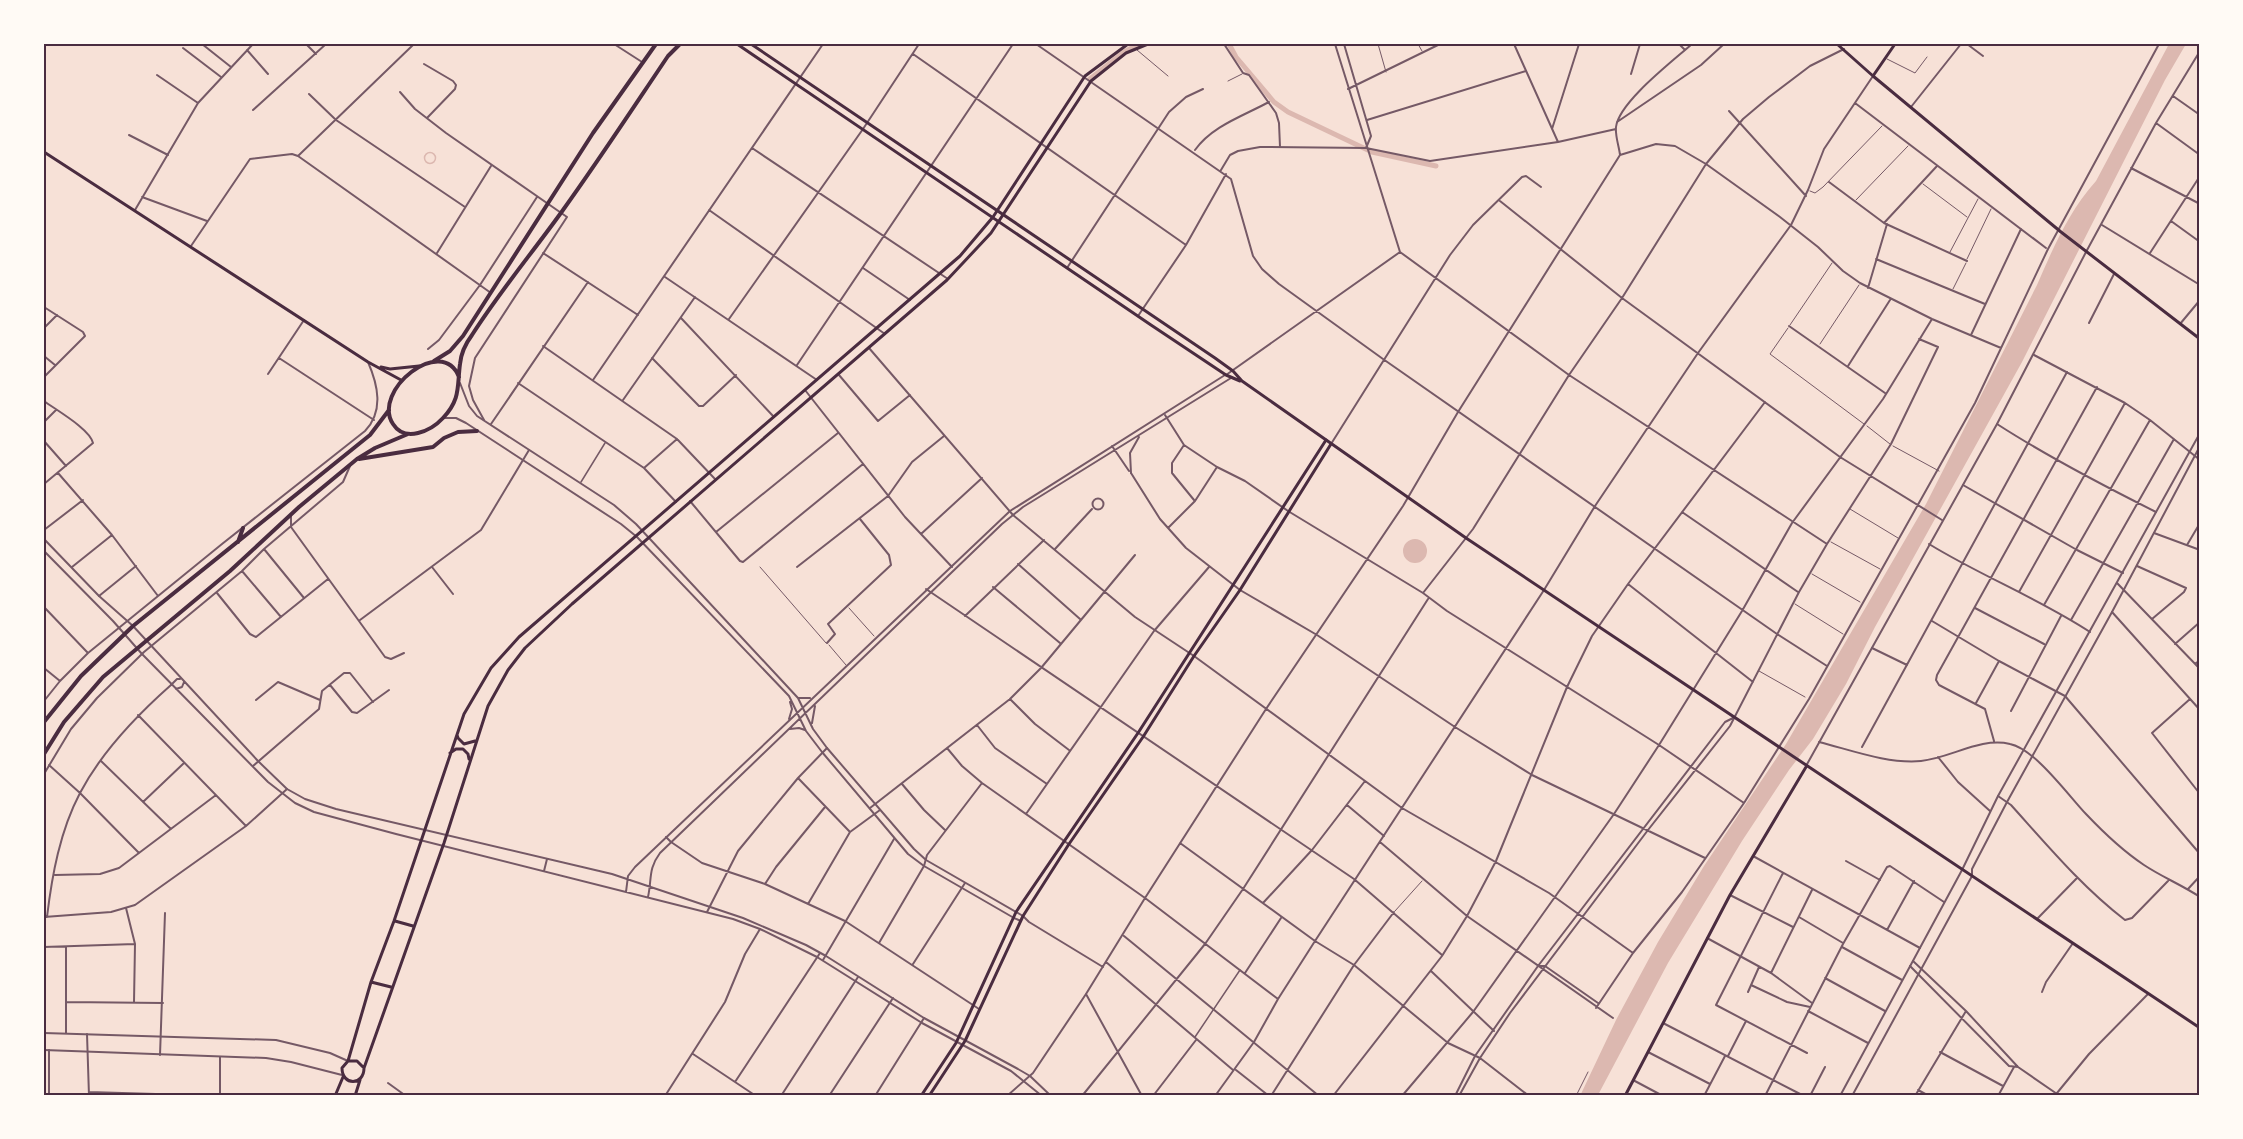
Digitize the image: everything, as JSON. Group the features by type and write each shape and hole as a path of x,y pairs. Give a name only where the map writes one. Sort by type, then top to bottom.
{"highway":[{"path":"44,722 81,676 133,626 370,435 389,410 395,390 401,380 424,365 444,356 457,345 548,204 656,44"},
{"path":"44,754 64,722 103,677 230,571 291,514 370,451 409,434 429,429 444,418 456,399 460,383 462,354 471,337 561,212 668,56 680,44"},
{"path":"424,365 435,362 445,363 455,369 459,377"},
{"path":"389,410 395,427 409,434"},
{"path":"351,464 366,457 433,447 444,438 458,432 477,431"},
{"path":"341,451 348,453"},
{"path":"238,542 243,528"}],"main road":[{"path":"737,44 1226,375 1242,381"},
{"path":"752,44 1233,371 1242,381 1466,538 2199,1028"},
{"path":"335,1095 343,1076 342,1068 348,1061 371,982 426,830 457,733 472,697 499,657 519,637 960,256 993,217 1085,76 1128,44"},
{"path":"355,1095 446,835 475,741 494,693 508,670 525,648 572,604 948,279 986,241 1091,81 1119,58 1135,48 1148,44"},
{"path":"1837,44 2059,231 2199,339"},
{"path":"1873,76 1895,44"},
{"path":"44,152 368,362 401,380"},
{"path":"376,366 390,369 424,365"},
{"path":"921,1095 956,1043 1016,912 1138,733 1326,440"},
{"path":"929,1095 965,1041 1023,916 1240,590 1331,444"},
{"path":"566,598 572,604"},
{"path":"457,733 458,738 464,744 475,741"},
{"path":"450,753 456,749 463,749 468,754 469,761"},
{"path":"1625,1095 1730,895 1806,766"},
{"path":"394,921 413,926"},
{"path":"371,982 392,987"},
{"path":"348,1061 357,1061 364,1068"},
{"path":"343,1076 350,1082 360,1080"}],"street":[{"path":"202,44 231,67"},
{"path":"135,210 198,103 253,44"},
{"path":"306,44 316,54"},
{"path":"253,110 326,44"},
{"path":"298,156 414,44"},
{"path":"614,44 643,63"},
{"path":"593,380 823,44"},
{"path":"729,319 863,129 919,44"},
{"path":"796,365 1013,44"},
{"path":"1036,44 1226,174 1234,184 1253,256 1262,269 1383,360 1595,506 1742,611 1827,666"},
{"path":"1224,44 1278,117 1280,147"},
{"path":"1335,44 1400,252 1569,375 1647,428 1792,523 1828,542"},
{"path":"1344,44 1371,136 1366,148"},
{"path":"1348,89 1440,44"},
{"path":"1514,44 1558,142"},
{"path":"1552,129 1579,44"},
{"path":"1631,74 1640,44"},
{"path":"1679,44 1685,50"},
{"path":"1008,1095 1030,1076 1086,994 1144,898 1266,709 1366,558 1379,542 1508,331 1561,251 1620,155 1616,129 1619,115 1633,97 1692,44"},
{"path":"1617,122 1701,65 1724,44"},
{"path":"1911,107 1961,44"},
{"path":"1967,44 1983,56"},
{"path":"1596,1008 1633,953 1682,892 1780,749 1976,403 2048,249 2158,44"},
{"path":"183,48 221,77"},
{"path":"1423,593 1473,530 1569,375 1622,298 1706,164 1739,124 1769,97 1810,66 1844,49"},
{"path":"247,50 268,74"},
{"path":"1806,766 1997,424 2131,168 2199,51"},
{"path":"912,54 1186,245"},
{"path":"424,64 456,85 455,89 427,118"},
{"path":"1367,120 1526,71"},
{"path":"157,75 198,103"},
{"path":"1215,1095 1254,1042 1278,999 1354,879 1544,590 1595,506 1698,352 1791,225 1806,196 1824,149 1873,76"},
{"path":"1067,268 1159,128 1179,102 1203,89"},
{"path":"400,92 427,118 491,166 561,212 567,219 500,316 473,364 469,386 473,400 484,420"},
{"path":"309,94 336,120 465,207"},
{"path":"2173,96 2199,116"},
{"path":"1194,152 1203,139 1212,132 1269,102"},
{"path":"1855,103 2048,249"},
{"path":"1729,111 1806,196"},
{"path":"2156,123 2199,155"},
{"path":"1221,171 1227,157 1248,148 1366,148 1430,161 1558,142 1616,129"},
{"path":"129,135 168,155"},
{"path":"1620,155 1663,144 1675,147 1706,164 1791,225 1833,262 1868,288 1932,319 2001,348"},
{"path":"752,148 948,279"},
{"path":"191,246 249,159 282,154 298,156 491,293"},
{"path":"1868,288 1885,223 1937,165"},
{"path":"437,253 491,166"},
{"path":"2131,168 2199,204"},
{"path":"1138,316 1186,245 1226,174"},
{"path":"1331,444 1465,235 1524,176 1541,187"},
{"path":"2150,253 2199,176"},
{"path":"1829,182 1885,223 1966,261"},
{"path":"142,197 207,221"},
{"path":"428,349 439,340 480,285 537,197"},
{"path":"1500,201 1622,298 1840,457 1942,520"},
{"path":"710,210 885,334"},
{"path":"2171,221 2199,242"},
{"path":"2102,225 2199,285"},
{"path":"1971,335 2021,229"},
{"path":"626,892 628,879 635,867 1010,511 1233,371 1315,310 1400,252"},
{"path":"543,253 638,315"},
{"path":"1876,259 1985,304"},
{"path":"863,268 910,300"},
{"path":"2089,323 2114,274"},
{"path":"664,277 817,380"},
{"path":"491,424 588,282"},
{"path":"622,400 695,297"},
{"path":"1848,366 1890,300"},
{"path":"2180,324 2199,300"},
{"path":"44,307 83,332 85,336 44,377"},
{"path":"44,328 57,315"},
{"path":"681,318 774,417"},
{"path":"1402,1095 1473,1012 1614,814 1742,611 1792,523 1887,394 1932,319"},
{"path":"268,374 303,320"},
{"path":"1790,326 1887,394"},
{"path":"1457,1095 1475,1056 1730,726 1799,592 1891,444 1938,347 1919,339"},
{"path":"543,346 677,439 715,479"},
{"path":"869,348 1013,515 1154,631 1194,656 1402,808 1554,896 1577,915 1633,953"},
{"path":"2034,355 2125,403 2199,460"},
{"path":"44,356 56,365"},
{"path":"279,358 374,420"},
{"path":"652,358 699,406 703,406 736,375"},
{"path":"44,701 88,653 126,621 365,431 374,420 378,403 378,391 368,362"},
{"path":"648,897 650,870 671,842 1013,515 1231,378 1233,371"},
{"path":"1862,747 2067,372"},
{"path":"839,374 876,420 880,421 910,395"},
{"path":"460,383 469,406 484,420 614,505 648,538 798,698 813,729 827,748 926,860 1023,916 1029,922 1103,967"},
{"path":"518,383 644,468 676,502"},
{"path":"1994,741 1987,712 1982,706 1940,685 1936,680 1937,675 2058,461 2097,387"},
{"path":"805,390 888,496 954,569"},
{"path":"44,401 90,436 93,443 44,483"},
{"path":"1333,1095 1431,971 1467,916 1496,861 1567,687 1598,627 1712,470 1765,402"},
{"path":"2019,591 2125,403"},
{"path":"44,422 56,410"},
{"path":"1165,414 1184,446 1245,481 1288,511 1423,593 1505,648 1659,745 1744,803"},
{"path":"444,418 456,418 621,524 637,537 789,696 806,731 894,839 924,866 1014,918 1029,922"},
{"path":"2044,605 2150,420"},
{"path":"1997,424 2058,461 2156,512"},
{"path":"716,532 838,433"},
{"path":"1840,1095 1962,870 1998,796 2025,751 2199,433"},
{"path":"797,567 888,496 912,462 945,435"},
{"path":"1131,473 1130,453 1141,435"},
{"path":"644,468 677,439"},
{"path":"2071,620 2174,440"},
{"path":"44,441 66,466"},
{"path":"580,483 606,442"},
{"path":"1112,446 1168,528 1186,548 1240,590 1317,635 1532,775 1705,858"},
{"path":"1184,446 1172,463 1172,473 1195,501"},
{"path":"1852,1095 1972,876 1972,869 2007,802 2137,566 2199,446"},
{"path":"360,620 481,530 529,450"},
{"path":"44,774 71,729 142,654 243,571 264,549 343,482 351,464"},
{"path":"689,501 740,561 745,562 863,464"},
{"path":"1168,528 1195,501 1217,467"},
{"path":"58,473 112,535 158,596"},
{"path":"921,534 982,478"},
{"path":"1963,484 2077,550 2123,573"},
{"path":"44,530 83,500"},
{"path":"1055,549 1093,508"},
{"path":"1682,512 1799,592"},
{"path":"291,514 291,527 388,658 404,653"},
{"path":"827,643 835,634 828,625 889,568 891,561 890,555 860,519"},
{"path":"2187,545 2199,522"},
{"path":"2154,533 2199,550"},
{"path":"72,567 112,535"},
{"path":"44,539 99,596 133,626 258,761 287,789 297,795 317,803 628,879 769,928 826,956 924,1018 1005,1061 1030,1076 1051,1095"},
{"path":"965,616 1044,540"},
{"path":"1929,544 1961,563 2019,591 2090,632"},
{"path":"264,549 304,598"},
{"path":"44,551 171,685 282,795 314,812 733,919 760,929 823,960 922,1023 1011,1071 1042,1095"},
{"path":"870,808 1010,699 1041,668 1135,555"},
{"path":"1018,564 1080,619"},
{"path":"99,596 136,566"},
{"path":"2137,566 2186,588 2152,619"},
{"path":"432,567 453,594"},
{"path":"1026,814 1154,631 1209,567"},
{"path":"243,571 281,618"},
{"path":"216,593 253,637 260,636 329,578"},
{"path":"2117,583 2199,669"},
{"path":"1628,584 1715,654 1754,682"},
{"path":"993,587 1060,644"},
{"path":"926,589 1354,879 1442,956"},
{"path":"1082,1095 1205,944 1243,889 1429,598"},
{"path":"44,607 88,653"},
{"path":"1975,608 2045,645"},
{"path":"2112,612 2199,710"},
{"path":"2011,711 2062,615"},
{"path":"1932,621 1999,661 2065,696 2199,854"},
{"path":"2175,644 2199,622"},
{"path":"1871,648 1907,665"},
{"path":"2195,664 2199,660"},
{"path":"1976,703 1999,661"},
{"path":"44,668 60,681"},
{"path":"253,766 319,710 322,691 345,673 350,673 373,702"},
{"path":"180,679 177,679 138,715 100,761 80,793 61,842 45,917 111,912 141,902 246,826 287,789"},
{"path":"176,689 180,688 184,682"},
{"path":"256,700 278,682 320,700"},
{"path":"330,685 352,712 357,713 389,690"},
{"path":"787,722 792,709 789,696"},
{"path":"798,698 808,699 815,696"},
{"path":"1010,699 1035,724 1070,750"},
{"path":"2190,699 2152,733 2199,794"},
{"path":"813,729 812,714 818,701"},
{"path":"138,715 246,826"},
{"path":"1457,1095 1495,1031 1538,966 1690,766 1725,722 1733,718"},
{"path":"977,725 995,748 1047,784"},
{"path":"788,730 799,728 806,731"},
{"path":"1819,742 1893,760 1922,761 1994,741 2011,744 2032,756 2122,849 2199,897"},
{"path":"707,914 726,871 738,851 798,778 827,748"},
{"path":"947,748 962,766 982,783 1065,840 1278,999"},
{"path":"1938,757 1958,782 1991,811"},
{"path":"100,761 171,829"},
{"path":"143,802 184,763"},
{"path":"49,765 139,853"},
{"path":"798,778 850,832"},
{"path":"1262,903 1312,850 1365,781"},
{"path":"902,783 924,810 945,830"},
{"path":"879,943 945,830 982,783"},
{"path":"54,875 110,872 124,865 216,795"},
{"path":"1998,796 2007,802 2077,878 2102,902 2127,921 2169,880"},
{"path":"314,812 317,803"},
{"path":"1346,805 1384,836"},
{"path":"765,885 776,867 825,807"},
{"path":"808,904 850,832 880,810"},
{"path":"666,837 702,863 765,885 845,921 979,1009"},
{"path":"823,960 894,839"},
{"path":"1380,842 1467,916 1613,1018"},
{"path":"1180,843 1315,941 1354,965 1448,1043 1480,1058 1529,1095"},
{"path":"1753,856 1920,948"},
{"path":"543,872 547,860"},
{"path":"1846,861 1880,880"},
{"path":"1765,1095 1859,915 1889,866 1944,903"},
{"path":"1783,873 1716,1005 1807,1053"},
{"path":"2188,889 2199,876"},
{"path":"2037,919 2077,878"},
{"path":"1887,930 1914,881"},
{"path":"913,964 965,883"},
{"path":"1771,973 1813,889"},
{"path":"1730,895 1793,927"},
{"path":"126,908 135,944 134,1002"},
{"path":"1106,962 1195,1039 1270,1095 1354,965 1394,912"},
{"path":"160,1055 165,913"},
{"path":"1245,973 1282,917"},
{"path":"1799,917 1902,980"},
{"path":"665,1095 725,1002 744,954 760,929"},
{"path":"1123,935 1319,1095"},
{"path":"1707,938 1771,973 1812,1003"},
{"path":"2042,992 2046,982 2073,943"},
{"path":"44,947 135,944"},
{"path":"66,947 66,1033"},
{"path":"735,1082 820,953"},
{"path":"1913,961 1966,1011 2016,1067 2058,1094 2089,1054 2148,993"},
{"path":"1538,966 1545,966 1599,1004"},
{"path":"1910,966 2009,1066 2016,1067"},
{"path":"1748,992 1759,967"},
{"path":"1153,1095 1195,1039 1213,1008 1240,970"},
{"path":"1431,971 1495,1031"},
{"path":"781,1095 858,976"},
{"path":"1825,978 1885,1011"},
{"path":"1751,985 1787,1002 1810,1007"},
{"path":"1086,994 1142,1095"},
{"path":"829,1095 893,998"},
{"path":"66,1002 163,1003"},
{"path":"1808,1011 1868,1044"},
{"path":"1915,1095 1966,1011"},
{"path":"875,1095 924,1018"},
{"path":"1704,1095 1746,1021"},
{"path":"1663,1023 1804,1095"},
{"path":"44,1032 276,1040 330,1053 348,1061"},
{"path":"87,1034 89,1094 220,1095 220,1057"},
{"path":"44,1050 279,1060 343,1076"},
{"path":"49,1050 49,1095"},
{"path":"1648,1052 1710,1084"},
{"path":"1940,1052 2003,1086"},
{"path":"693,1053 756,1095"},
{"path":"1810,1095 1825,1067"},
{"path":"1998,1095 2016,1067"},
{"path":"1633,1080 1663,1095"},
{"path":"388,1083 406,1095"},
{"path":"1918,1090 1929,1095"},
{"path":"2050,1095 2053,1091"}],"lane":[{"path":"1378,44 1386,72"},
{"path":"1418,44 1423,53"},
{"path":"1135,48 1168,76"},
{"path":"1885,58 1915,73 1927,57"},
{"path":"1228,81 1244,73"},
{"path":"1808,190 1815,193 1829,182 1884,124"},
{"path":"1855,201 1910,144"},
{"path":"1921,183 1967,217"},
{"path":"1950,254 1979,197"},
{"path":"1953,291 1992,207"},
{"path":"1833,262 1770,354 1891,444 1939,471"},
{"path":"1819,346 1860,283"},
{"path":"1850,509 1899,539"},
{"path":"1828,542 1882,569"},
{"path":"760,567 850,670"},
{"path":"1810,573 1863,604"},
{"path":"1793,603 1845,635"},
{"path":"847,606 876,638"},
{"path":"1759,671 1805,697"},
{"path":"1394,912 1424,879"},
{"path":"1576,1095 1588,1072"}],"shaded area":[{"path":"2169,44 2186,44 2165,80 2022,362 1875,627 1846,684 1813,739 1789,770 1742,841 1668,963 1598,1095 1580,1096 1616,1020 1658,942 1704,866 1786,744 1926,504 2037,285 2062,230 2096,181"},
{"path":"1415,539 1424,542 1427,551 1424,560 1415,563 1406,560 1403,551 1406,542"}],"waterway":[{"path":"1090,79 1124,52 1139,44"},
{"path":"1229,44 1236,57 1274,102 1288,112 1372,152 1436,166"},
{"path":"430,152 436,158 430,164 424,158 430,152"}]}
